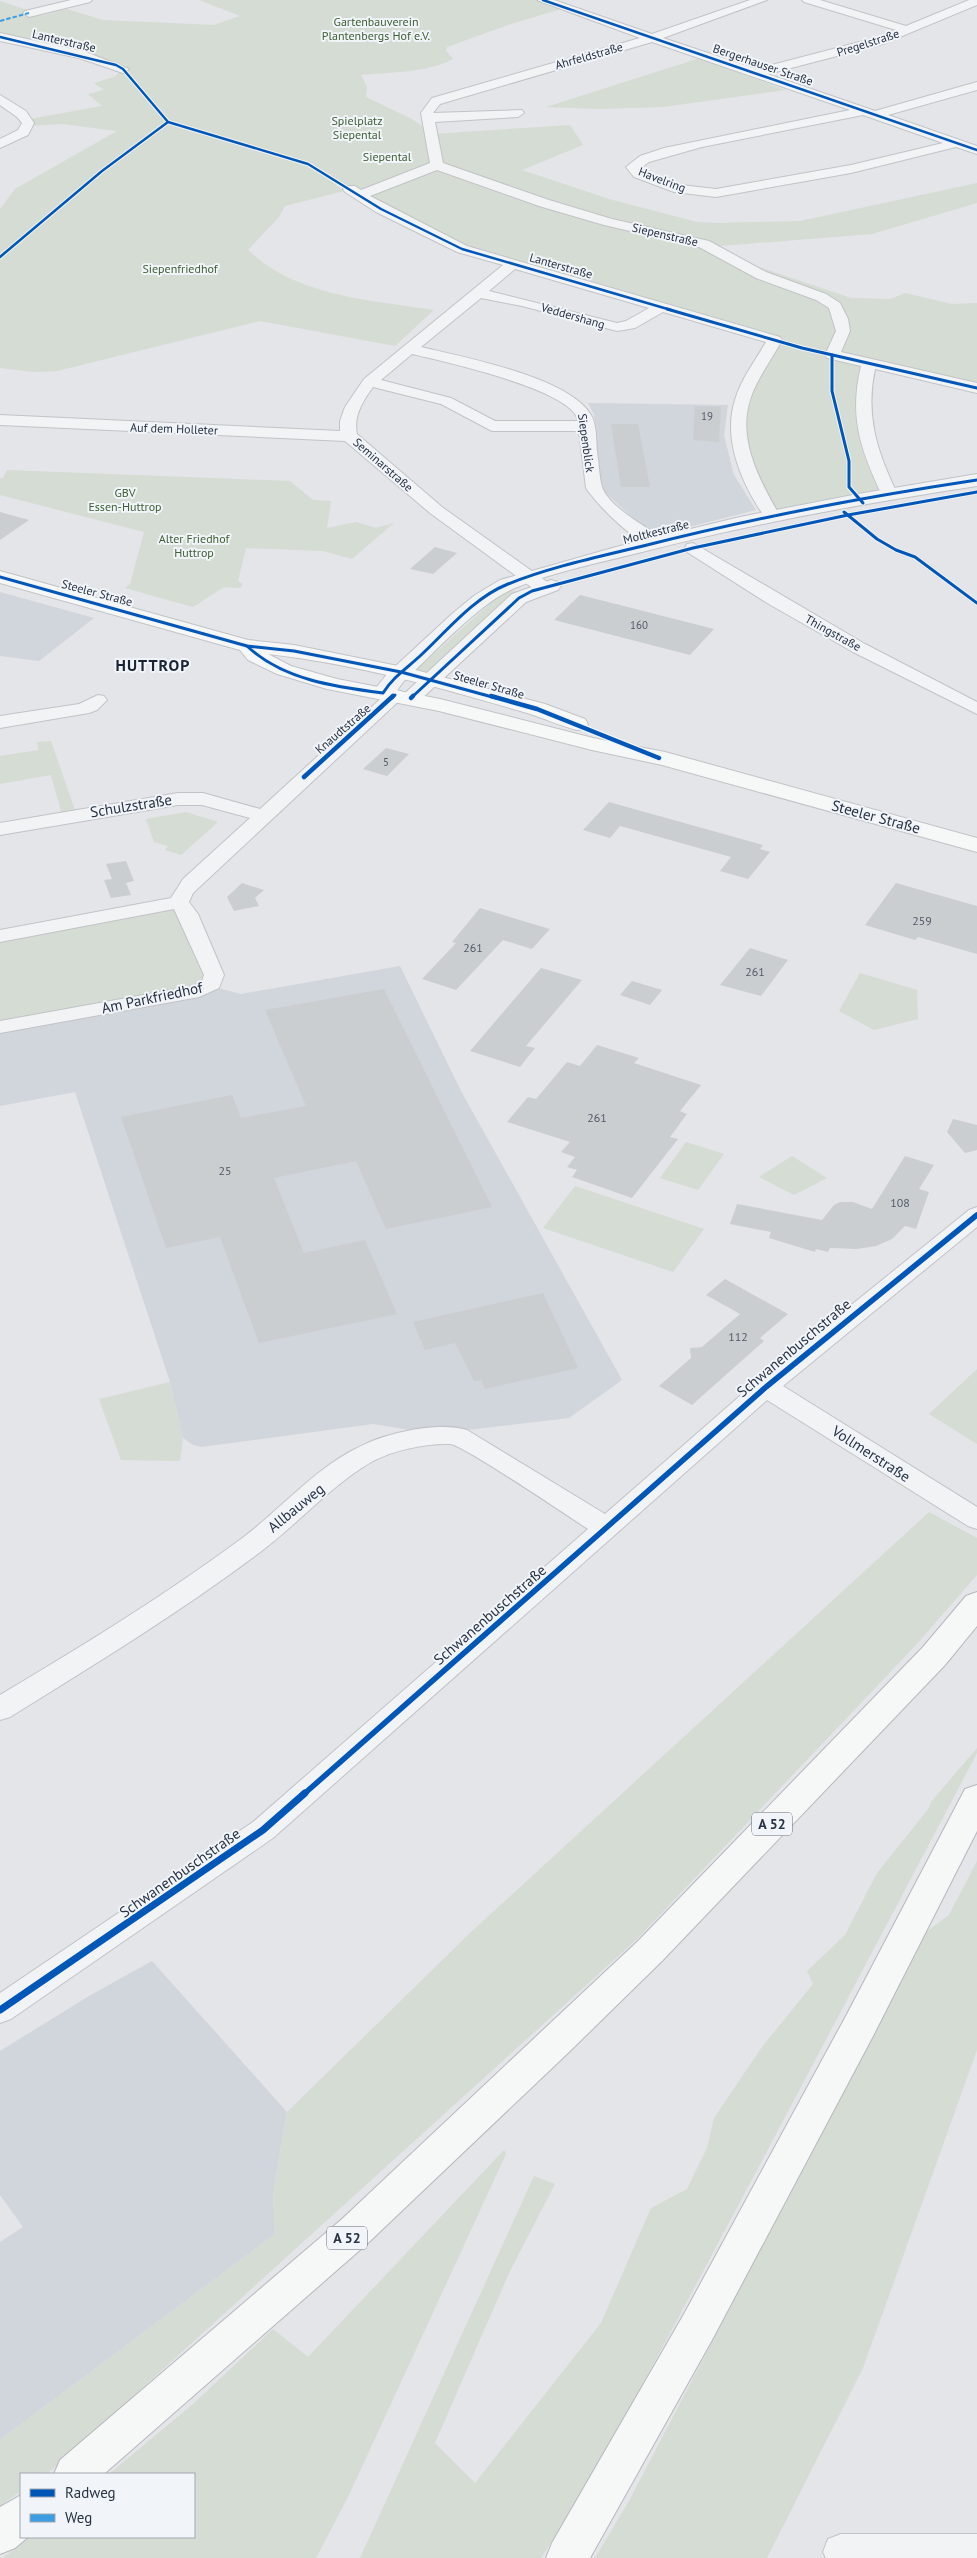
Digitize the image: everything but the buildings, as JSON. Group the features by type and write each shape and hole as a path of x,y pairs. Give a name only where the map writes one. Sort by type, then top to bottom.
{"main road":[{"name":"Steeler Straße","path":"0,577 247,646 294,650 432,680 537,709 659,758"},
{"name":"Steeler Straße","path":"247,646 255,656 284,670 334,685 396,696 592,744 659,758 977,845"},
{"name":"A 52","path":"75,2473 355,2231 650,1950 934,1656 977,1604"},
{"path":"568,2558 716,2293 859,2027 977,1798"},
{"path":"0,2533 20,2517"}],"street":[{"path":"29,13 86,0"},
{"name":"Bergerhauser Straße","path":"543,0 977,150"},
{"name":"Ahrfeldstraße","path":"429,119 429,109 444,98 653,37 760,0"},
{"path":"808,0 908,30"},
{"name":"Pregelstraße","path":"756,73 857,48 908,30 977,1"},
{"name":"Lanterstraße","path":"0,37 82,55 116,65 123,69"},
{"path":"869,113 977,86"},
{"path":"0,99 22,114 28,123 23,132 0,144"},
{"path":"437,165 429,119 518,113"},
{"name":"Havelring","path":"869,113 675,149 638,161 633,167 639,174 680,189 716,193 841,171 957,143"},
{"name":"Lanterstraße","path":"437,165 355,192 381,209 448,243 775,340 741,403 738,436 741,455 748,474 772,516"},
{"name":"Siepenstraße","path":"437,165 544,203 609,222 704,244 761,275 826,300 838,311 843,330 832,355 870,365"},
{"name":"Seminarstraße","path":"514,263 369,382 350,413 347,428 349,436 436,510 537,582"},
{"name":"Veddershang","path":"479,293 524,302 617,327 630,325 662,307"},
{"name":"Siepenblick","path":"410,349 496,371 554,392 574,402 581,408 586,426 594,488 610,509 656,542"},
{"path":"889,493 873,460 865,436 862,402 863,386 870,365 977,388"},
{"path":"369,382 406,389 446,401 492,426 586,426"},
{"name":"Auf dem Holleter","path":"0,420 349,436"},
{"name":"Moltkestraße","path":"977,480 889,493 772,516 656,542 537,582 432,680 396,696 387,686 488,593 537,582 693,548 848,515 977,492"},
{"name":"Thingstraße","path":"693,548 773,599 859,648 977,708"},
{"name":"Knaudtstraße","path":"179,902 183,892 190,883 261,816 396,696"},
{"path":"0,722 83,709 91,706 98,700"},
{"name":"Schulzstraße","path":"0,829 184,798 203,799 261,816"},
{"path":"0,936 179,902"},
{"name":"Am Parkfriedhof","path":"0,1027 199,991 212,984 214,975 188,914 179,902"},
{"name":"Schwanenbuschstraße","path":"0,2010 263,1830 766,1387 977,1215"},
{"name":"Vollmerstraße","path":"766,1387 977,1519"},
{"name":"Allbauweg","path":"0,1708 59,1673 200,1582 251,1545 366,1454 399,1444 453,1435 465,1439 607,1528"},
{"path":"841,2552 977,2552"}],"shaded area":[{"path":"588,403 728,405 724,435 734,475 756,510 653,536 600,488 594,414"},
{"path":"0,592 94,618 39,661 0,656"},
{"path":"400,966 461,1091 622,1380 569,1418 467,1430 461,1438 373,1424 201,1447 193,1445 183,1438 170,1382 75,1092 0,1106 0,1029 214,987 241,994"},
{"path":"152,1961 287,2112 273,2194 275,2234 0,2440 0,2242 23,2227 0,2195 0,2051 89,1996"}],"green space":[{"path":"199,0 536,0 561,9 511,24 447,47 446,51 453,59 443,64 408,71 361,75 367,87 366,97 412,119 433,134 570,125 583,145 522,170 609,199 697,222 800,221 977,183 977,203 872,234 720,246 750,264 851,298 890,299 905,293 952,304 977,303 977,387 869,365 863,385 889,493 775,514 753,467 747,447 745,429 747,411 763,370 778,345 785,343 463,249 381,208 311,164 169,122 131,78 167,122 308,164 344,191 285,206 279,217 248,250 267,266 289,278 336,294 434,310 395,346 260,321 57,371 35,372 0,368 0,209 15,189 117,131 62,124 30,126 29,119 102,106 88,94 104,90 94,83 114,77 123,69 0,37 0,1 42,15 67,9 103,20 214,25 240,16"},
{"path":"700,58 785,90 663,107 597,109 546,107"},
{"path":"7,470 290,481 313,500 331,501 327,528 356,522 376,528 394,523 352,559 323,551 246,548 238,581 243,584 240,588 224,587 193,607 125,588 130,584 144,532 0,495 0,478 3,478"},
{"path":"506,589 518,592 432,674 416,670"},
{"path":"51,741 76,813 62,815 51,775 0,784 0,756 38,750 37,742"},
{"path":"186,812 218,822 181,855 165,850 168,846 154,842 146,819"},
{"path":"179,903 212,983 0,1027 0,937"},
{"path":"860,973 917,990 918,1019 874,1030 839,1011"},
{"path":"686,1142 724,1154 698,1190 660,1178"},
{"path":"792,1156 827,1178 794,1195 759,1177"},
{"path":"575,1186 704,1229 673,1272 543,1228"},
{"path":"977,1369 977,1444 929,1414"},
{"path":"170,1382 183,1438 180,1461 121,1460 99,1399"},
{"path":"929,1512 977,1538 977,1575 915,1646 637,1939 53,2469 47,2473 20,2473 20,2492 0,2506 0,2440 275,2234 273,2194 287,2112 470,1933"},
{"path":"977,1748 977,1753 647,2377 585,2486 541,2558 360,2558 534,2176 555,2184 509,2273 435,2443 475,2483 601,2323 651,2208 687,2189 707,2148 714,2118 762,2047 813,1984 807,1971 845,1935 877,1873 929,1808 931,1802"},
{"path":"977,1861 977,2050 863,2368 767,2558 595,2558 629,2501 926,1932 949,1915"},
{"path":"504,2150 506,2154 349,2495 316,2558 2,2558 29,2538 195,2538 195,2473 110,2473 193,2404 273,2329 308,2357"}],"marked path":[{"path":"0,21 29,13"}],"cycle path":[{"path":"543,0 977,150"},
{"path":"0,37 116,65 123,69 168,122 308,164 381,209 462,249 802,348 869,365 977,388"},
{"path":"0,257 102,171 168,122"},
{"path":"832,355 832,391 849,461 849,487 863,503"},
{"path":"247,646 258,657 273,666 310,680 329,685 383,693 394,678 471,608 507,584 681,536 799,510 977,480"},
{"path":"411,698 519,598 532,591 693,548 848,515 977,492"},
{"path":"844,512 877,539 896,550 915,557 977,603"},
{"path":"0,577 247,646 294,651 401,672 537,709 659,758"},
{"path":"304,777 395,695"},
{"path":"0,2010 263,1830 766,1387 977,1215"}],"district":[{"name":"HUTTROP","path":"153,665"}],"park label":[{"name":"Gartenbauverein Plantenbergs Hof e.V.","path":"376,29"},
{"name":"Spielplatz Siepental","path":"357,128"},
{"name":"Siepental","path":"387,157"},
{"name":"Siepenfriedhof","path":"180,269"},
{"name":"GBV Essen-Huttrop","path":"125,500"},
{"name":"Alter Friedhof Huttrop","path":"194,546"}]}
